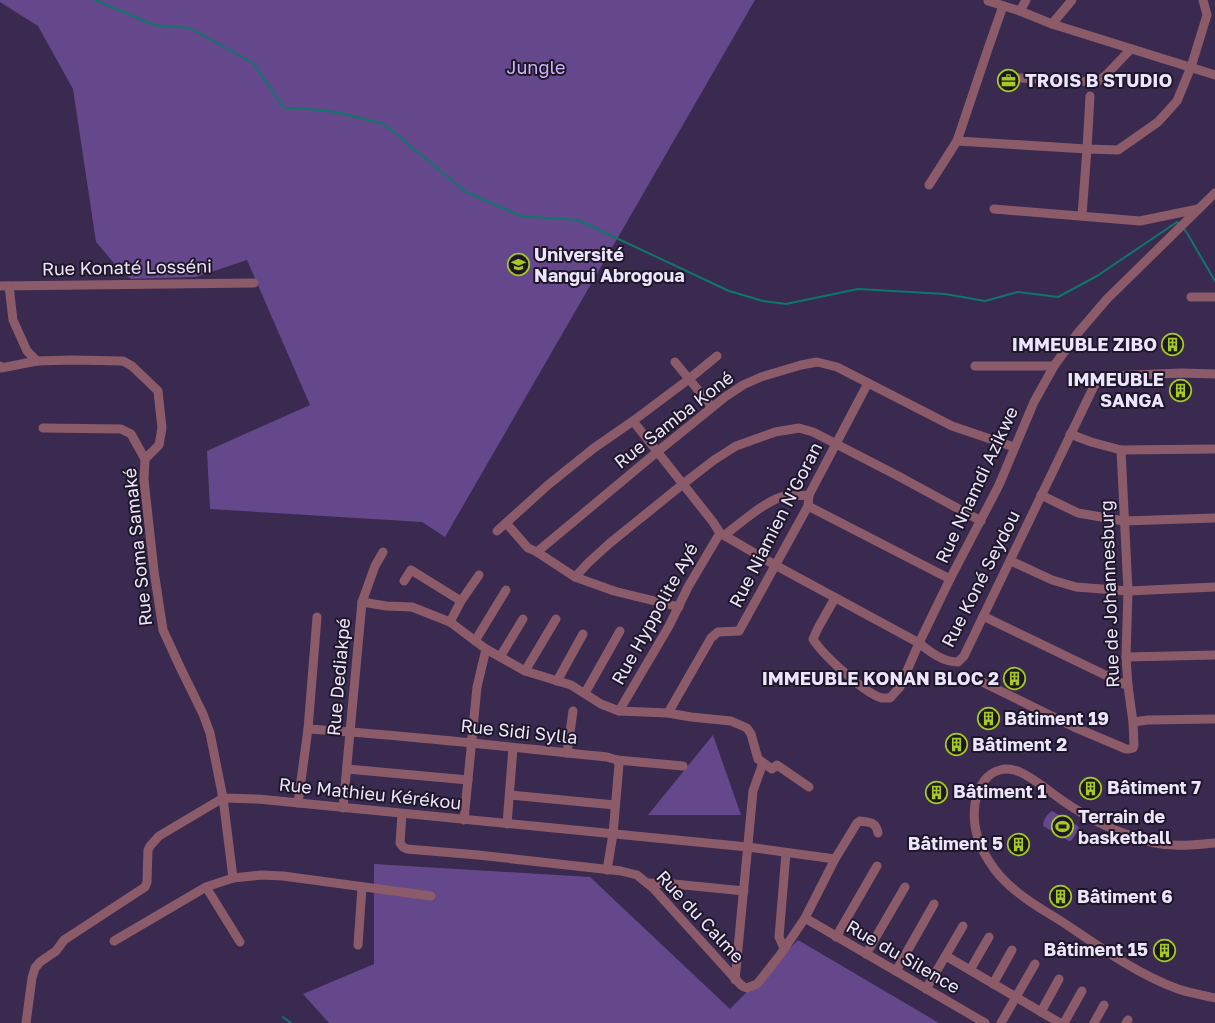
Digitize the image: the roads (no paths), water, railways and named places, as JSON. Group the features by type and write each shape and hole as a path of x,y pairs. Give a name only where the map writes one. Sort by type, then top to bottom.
{"street":[{"path":"1020,11 1026,0"},
{"path":"1052,24 1072,0"},
{"path":"957,140 1118,150 1158,122 1177,102 1191,67 1207,15 1203,0"},
{"path":"988,1 1052,24 1215,75"},
{"path":"929,185 957,140 1003,6"},
{"path":"1002,77 1097,82 1131,49"},
{"path":"1082,215 1090,96"},
{"name":"Rue Nnamdi Azikwe","path":"835,598 814,638 818,646 856,682 875,695 882,698 890,698 900,687 950,579 999,485 1034,402 1054,366 1077,334 1107,299 1215,193"},
{"path":"994,209 1140,221 1198,209"},
{"name":"Rue Konaté Losséni","path":"5,286 254,283"},
{"path":"5,286 13,320 27,351 36,361"},
{"path":"1191,296 1215,297"},
{"path":"497,531 571,466 634,421 718,356"},
{"path":"0,366 1,368 36,361 72,360 123,361 132,366 158,391 162,428 160,444 146,460"},
{"path":"675,362 712,407"},
{"name":"Rue Samba Koné","path":"537,552 712,407 743,385 801,365 817,362 837,367 952,426 1014,447"},
{"path":"975,366 1054,366"},
{"name":"Rue Koné Seydou","path":"634,421 722,534 919,643 931,652 947,660 958,662 964,656 1094,386 1104,378 1112,376 1181,372 1215,374"},
{"name":"Rue Niamien N'Goran","path":"668,713 711,638 718,632 739,631 808,506 810,495 868,383"},
{"name":"Rue Soma Samaké","path":"42,428 121,429 131,434 146,460 144,480 154,571 163,630 206,720 210,733 223,798 233,878"},
{"path":"575,577 610,542 714,460 736,446 775,432 799,428 813,432 981,521"},
{"path":"1070,434 1121,450 1215,449"},
{"name":"Rue de Johannesburg","path":"980,681 1074,727 1110,743 1129,750 1132,749 1134,745 1133,722 1126,657 1128,591 1121,450"},
{"name":"Rue Hyppolite Ayé","path":"619,711 669,626 688,587 722,534 778,498 810,495"},
{"path":"1041,495 1078,513 1124,521 1215,518"},
{"path":"808,506 950,579"},
{"path":"506,523 528,548 575,577 614,591 679,607"},
{"name":"Rue Dediakpé","path":"343,808 362,602 375,566 383,552"},
{"path":"1010,561 1052,580 1076,587 1128,591 1215,587"},
{"path":"404,581 411,570 461,601"},
{"path":"450,622 461,601 479,575"},
{"path":"474,642 506,590"},
{"path":"362,602 386,606 412,607 450,622 474,642 525,671 571,685 601,704 619,711 668,713 731,721 747,728 751,734 758,760 772,769 777,766 809,787"},
{"path":"983,616 1128,686"},
{"path":"298,803 308,729 318,618"},
{"path":"500,657 524,619"},
{"path":"525,671 556,619"},
{"path":"585,693 620,631"},
{"path":"557,681 582,634"},
{"path":"464,820 477,687 486,649"},
{"path":"1126,657 1215,655"},
{"path":"567,753 573,711"},
{"path":"1133,722 1215,719"},
{"name":"Rue Sidi Sylla","path":"308,729 567,753 683,766"},
{"path":"507,824 513,748"},
{"path":"607,870 613,834 619,764 617,760"},
{"path":"736,980 753,791 763,763"},
{"path":"1215,843 1173,845 1124,834 1067,804 1022,773 1012,769 1002,769 990,774 984,780 975,802 974,817 981,847 1001,877 1018,892 1090,940 1154,978 1179,989 1215,998"},
{"path":"347,770 468,780"},
{"path":"510,795 615,805"},
{"path":"26,1023 32,978 35,968 40,962 56,951 64,940 145,887 147,882 148,850 159,836 223,798"},
{"name":"Rue Mathieu Kérékou","path":"223,798 298,803 748,847 835,859"},
{"name":"Rue du Calme","path":"402,814 400,843 407,849 478,855 638,875 648,883 744,988 756,984 768,971 805,918 835,859 858,821 874,824 878,828 878,833"},
{"path":"784,948 779,937 786,852"},
{"path":"836,937 876,866"},
{"path":"114,941 206,888 233,878 262,875 276,876 431,896"},
{"path":"648,883 744,891"},
{"path":"358,945 362,887"},
{"path":"866,954 905,887"},
{"path":"206,888 240,942"},
{"path":"896,971 934,904"},
{"name":"Rue du Silence","path":"805,918 985,1023"},
{"path":"926,989 963,926"},
{"path":"970,970 989,937"},
{"path":"993,984 1012,950"},
{"path":"946,956 1062,1023 1082,991"},
{"path":"1001,1023 1035,964"},
{"path":"1041,1012 1059,979"},
{"path":"1094,1023 1104,1005"}],"waterway":[{"path":"95,0 154,25 190,28 253,63 284,108 336,112 384,124 466,192 521,216 578,220 729,291 763,301 786,304 858,289 945,294 985,301 1018,292 1058,297 1097,276 1177,222 1180,225"},
{"path":"1183,228 1215,281"},
{"path":"283,1017 291,1023"}],"place":[{"name":"TROIS B STUDIO","path":"1009,81"},
{"name":"Université Nangui Abrogoua","path":"518,265"},
{"name":"IMMEUBLE ZIBO","path":"1173,345"},
{"name":"IMMEUBLE SANGA","path":"1180,390"},
{"name":"IMMEUBLE KONAN BLOC 2","path":"1015,679"},
{"name":"Bâtiment 19","path":"988,719"},
{"name":"Bâtiment 2","path":"956,745"},
{"name":"Bâtiment 7","path":"1091,788"},
{"name":"Bâtiment 1","path":"937,792"},
{"name":"Terrain de basketball","path":"1062,827"},
{"name":"Bâtiment 5","path":"1019,844"},
{"name":"Bâtiment 6","path":"1061,897"},
{"name":"Bâtiment 15","path":"1164,950"}],"park label":[{"name":"Jungle","path":"536,68"}]}
